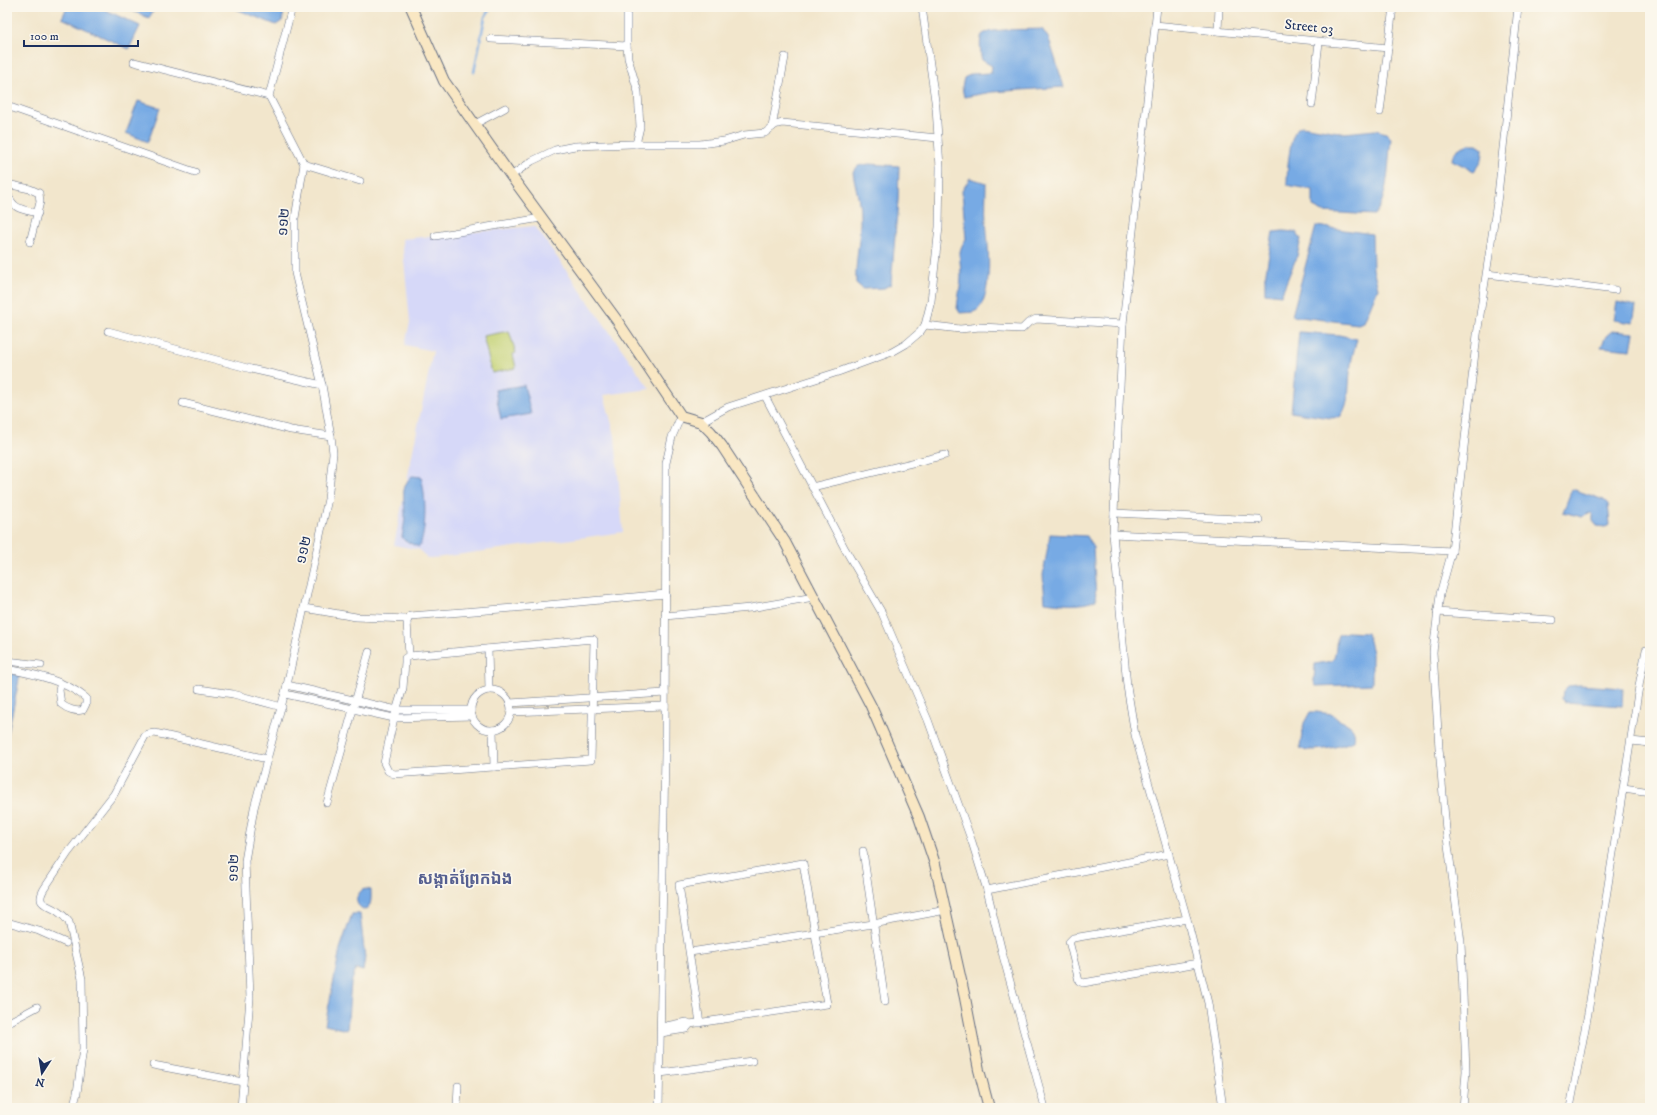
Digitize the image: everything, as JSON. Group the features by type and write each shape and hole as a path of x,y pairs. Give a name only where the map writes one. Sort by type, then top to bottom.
{"street":[{"path":"292,7 269,96 304,164 360,181"},
{"path":"410,7 444,81 541,218 635,346 681,416 701,422 711,432 765,509 785,542 814,596 871,706 919,817 935,864 965,998 979,1070 989,1108"},
{"path":"627,7 628,58 638,92 640,127 636,144"},
{"path":"701,422 728,408 838,372 892,352 906,344 920,332 925,325 931,301 939,227 940,167 928,42 922,7"},
{"path":"1157,7 1123,324 1113,534 1127,686 1135,735 1169,854 1208,1003 1223,1108"},
{"path":"1218,31 1220,7"},
{"path":"1380,112 1393,7"},
{"path":"1462,1108 1466,1071 1461,942 1446,830 1433,652 1440,594 1452,551 1477,335 1498,195 1518,7"},
{"name":"Street 03","path":"1155,25 1388,48"},
{"path":"491,39 627,46"},
{"path":"1312,104 1319,42"},
{"path":"772,127 785,57"},
{"path":"134,62 269,96"},
{"path":"7,106 195,172"},
{"path":"474,124 505,108"},
{"path":"511,176 532,161 555,150 575,146 700,144 724,141 744,135 765,133 775,124 938,138"},
{"name":"១១២","path":"241,1108 250,998 245,861 254,808 282,707 328,499 333,453 332,436 322,385 295,273 295,218 304,164"},
{"path":"7,184 30,189 39,193 40,202 38,213 30,242"},
{"path":"7,193 13,205 20,209 38,213"},
{"path":"435,236 541,218"},
{"path":"1487,274 1616,290"},
{"path":"925,325 960,329 980,327 1022,329 1028,323 1036,319 1123,324"},
{"path":"108,331 251,369 322,385"},
{"path":"765,396 861,578 882,613 928,720 972,842 987,890 1005,964 1044,1108"},
{"path":"183,403 291,430 332,436"},
{"path":"659,1108 666,616 666,463 672,437 681,416"},
{"path":"812,487 945,454"},
{"path":"1114,513 1259,520"},
{"path":"1113,534 1452,551"},
{"path":"304,608 356,617 408,619 410,616 666,594"},
{"path":"666,616 750,608 814,596"},
{"path":"1437,612 1553,620"},
{"path":"408,619 409,656"},
{"path":"594,639 594,697 591,760 394,774 388,771 384,763 394,718 403,688 405,658 409,656 488,649 594,639"},
{"path":"488,649 489,690"},
{"path":"1570,1108 1588,1013 1640,680 1646,650 1650,650"},
{"path":"327,803 369,652"},
{"path":"7,661 41,666"},
{"path":"7,669 61,682 76,689 86,698 86,704 83,710 78,711 65,708 61,704 59,690 61,682"},
{"path":"287,685 397,710 471,713"},
{"path":"199,689 234,694 282,707"},
{"path":"489,690 500,692 510,703 510,719 506,725 493,730 486,730 480,727 475,722 471,713 474,699 483,692 489,690"},
{"path":"510,703 665,693"},
{"path":"285,694 394,718 471,713"},
{"path":"511,712 665,706"},
{"path":"493,730 494,767"},
{"path":"74,1108 83,1049 82,979 69,922 56,910 46,907 42,902 41,894 68,853 114,794 145,736 148,734 155,733 267,759"},
{"path":"1631,741 1650,744"},
{"path":"1624,788 1650,792"},
{"path":"862,851 885,1002"},
{"path":"987,890 1169,854"},
{"path":"661,1030 686,1029 690,1024 700,1023 827,1004 802,863 679,885 700,1023"},
{"path":"690,952 873,924 946,910"},
{"path":"1186,919 1073,938 1069,942 1079,981 1083,983 1198,963"},
{"path":"7,922 39,931 66,943"},
{"path":"7,1023 37,1007"},
{"path":"660,1073 752,1061"},
{"path":"153,1065 243,1082"},
{"path":"457,1108 458,1086"}],"shaded area":[{"path":"535,226 650,389 604,395 615,436 623,532 427,559 420,550 394,545 433,351 405,345 410,322 402,239"}],"green space":[{"path":"509,331 516,353 513,354 516,368 492,373 483,336"}],"water":[{"path":"67,7 99,7 140,26 129,49 62,18"},
{"path":"123,7 156,7 149,18"},
{"path":"231,7 285,7 282,21 276,25"},
{"path":"1042,29 1049,39 1064,87 992,92 964,97 962,87 964,78 971,74 991,73 992,66 982,60 981,57 980,43 982,35 992,31 1001,30"},
{"path":"138,101 160,108 148,142 126,133"},
{"path":"1302,126 1344,133 1376,130 1386,133 1391,138 1383,199 1374,215 1323,212 1313,207 1313,190 1287,185 1287,172 1292,140 1294,133 1299,127"},
{"path":"1470,144 1477,144 1483,148 1482,161 1474,171 1452,160 1455,151"},
{"path":"869,164 899,166 898,201 891,284 884,288 863,289 856,283 856,266 860,232 860,209 853,172 858,166"},
{"path":"970,178 986,183 989,265 987,288 980,307 974,312 960,313 957,308 961,280 960,252 966,239 962,191"},
{"path":"1316,226 1372,234 1373,269 1378,288 1364,322 1358,324 1292,316"},
{"path":"1273,232 1296,232 1301,239 1297,256 1281,295 1265,293 1265,278"},
{"path":"1617,302 1636,306 1633,323 1614,320"},
{"path":"1612,331 1634,333 1631,350 1601,347 1606,336"},
{"path":"1299,332 1339,335 1357,339 1351,361 1348,399 1344,411 1340,417 1331,418 1291,412"},
{"path":"524,385 531,414 501,419 495,390"},
{"path":"412,476 421,477 424,493 425,513 422,541 419,547 405,541 402,537 405,518 404,490 405,485"},
{"path":"1572,489 1604,500 1608,504 1610,525 1605,527 1597,526 1593,521 1593,515 1591,513 1582,517 1563,512"},
{"path":"1050,534 1087,536 1093,547 1096,600 1084,604 1045,602 1043,575"},
{"path":"1347,632 1367,633 1372,653 1372,684 1316,686 1314,682 1315,664 1332,661 1335,655 1338,635"},
{"path":"7,673 20,675 7,738"},
{"path":"1579,685 1623,688 1622,706 1565,702 1562,699 1563,691 1568,686"},
{"path":"1310,712 1333,714 1353,729 1354,741 1315,750 1301,749 1300,746 1304,723"},
{"path":"366,889 371,890 371,896 370,904 366,910 360,907 357,899 359,893"},
{"path":"352,914 360,914 365,958 363,971 356,969 351,983 347,1030 325,1025 340,949"}],"waterway":[{"path":"474,72 485,17 491,7"}],"district":[{"name":"សង្កាត់ព្រែកឯង","path":"465,879"}]}
